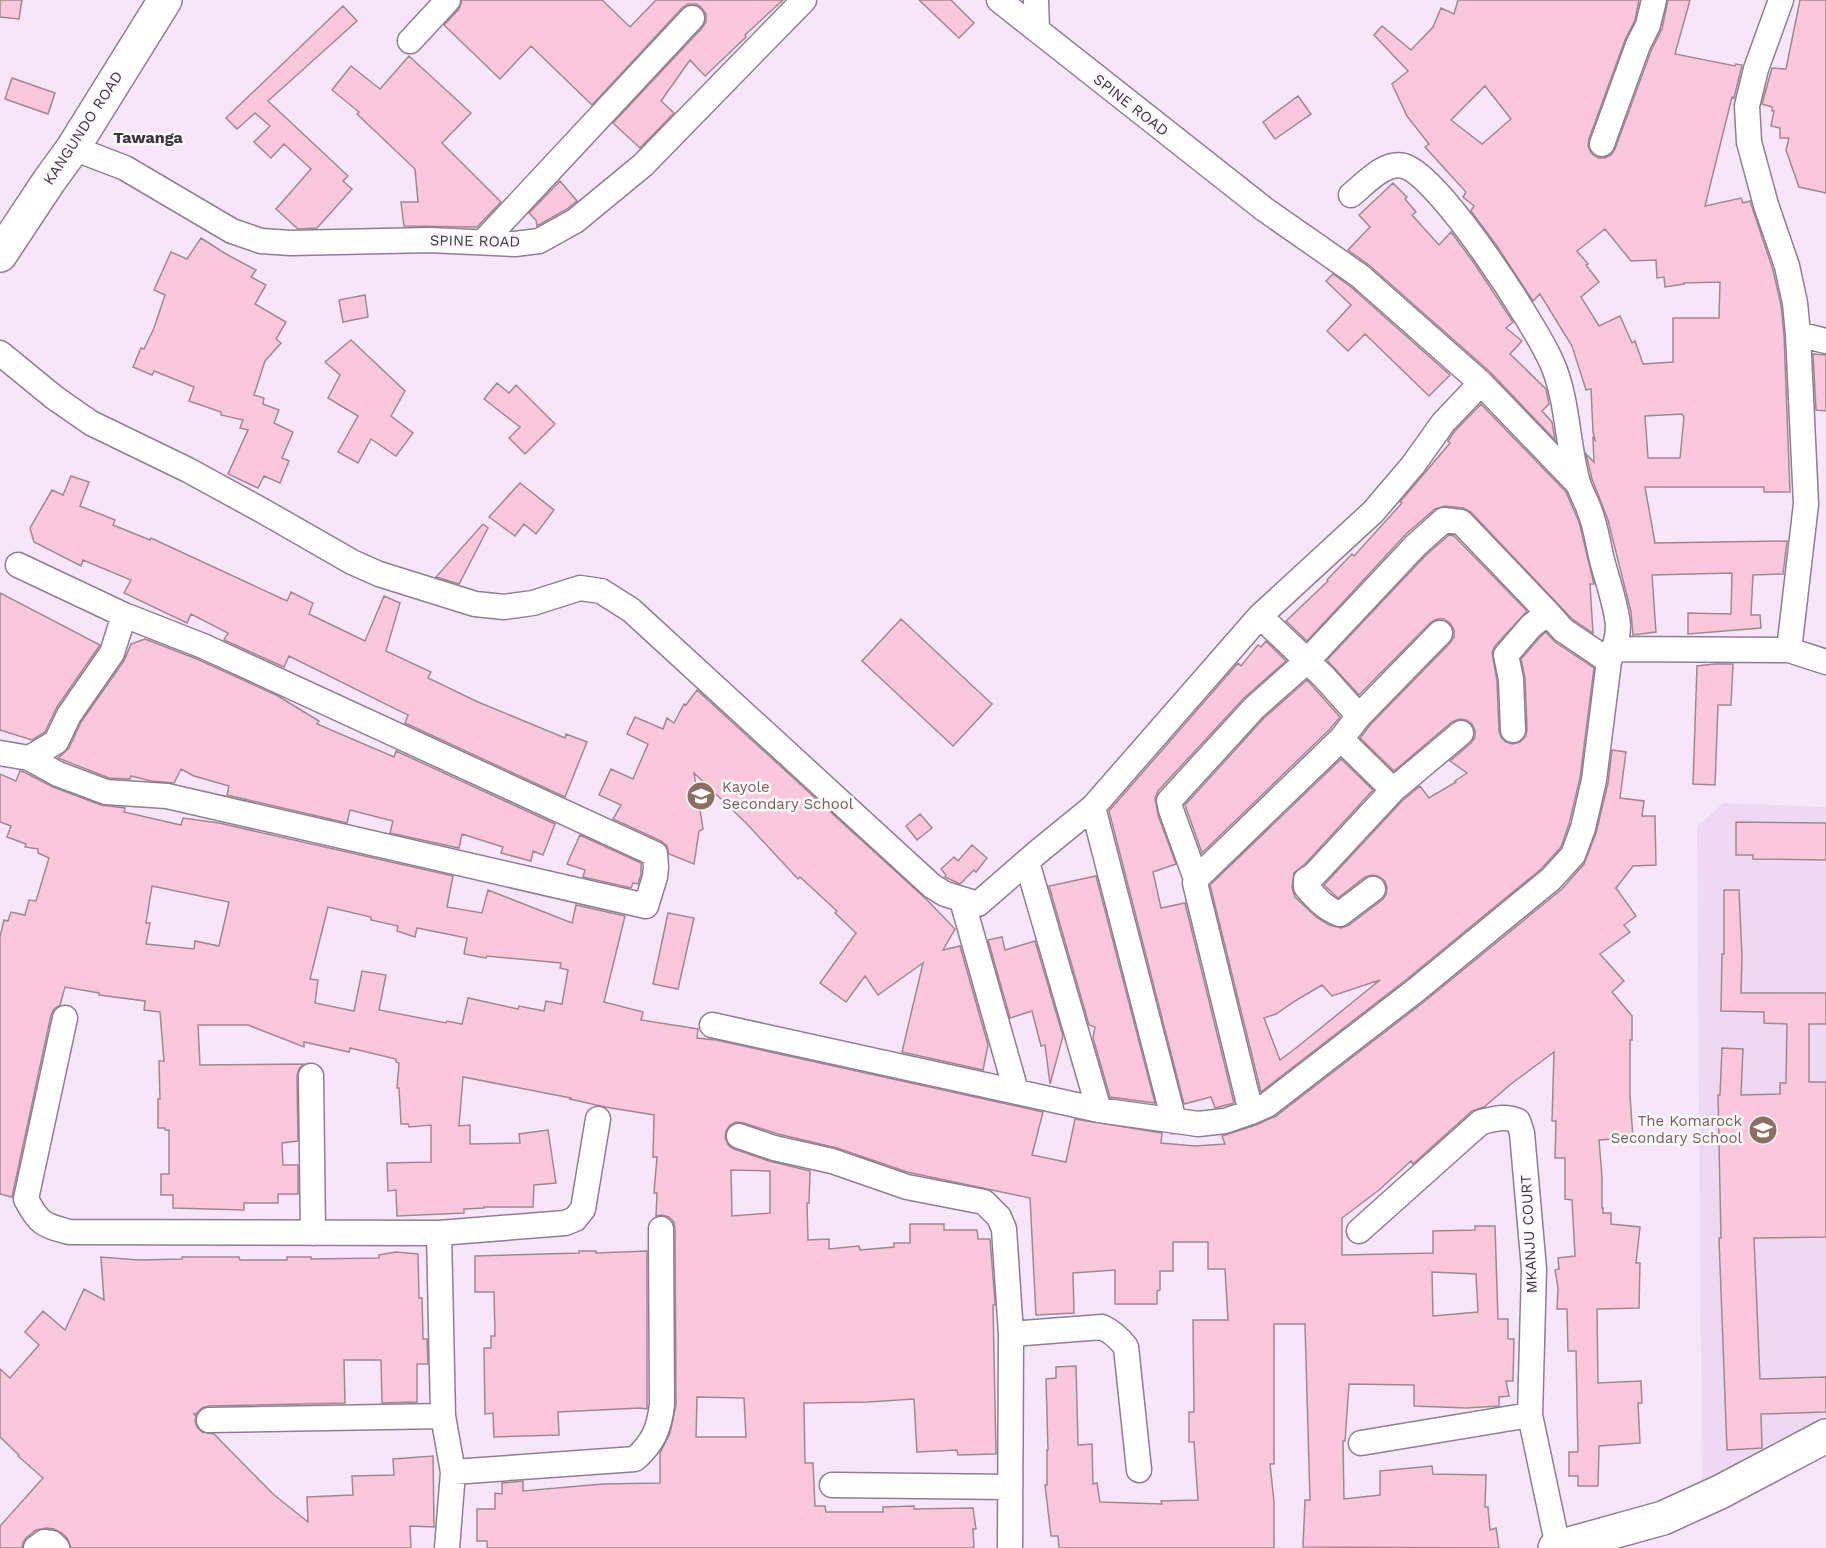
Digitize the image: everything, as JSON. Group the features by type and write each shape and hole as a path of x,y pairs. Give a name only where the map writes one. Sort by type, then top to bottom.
{"main road":[{"name":"KANGUNDO ROAD","path":"0,255 73,148 165,0"},
{"path":"1557,1548 1663,1518 1720,1492 1826,1436"}],"street":[{"path":"410,41 448,0"},
{"name":"SPINE ROAD","path":"73,148 125,168 232,231 261,241 291,243 430,240 516,244 539,241 575,221 643,165 804,0"},
{"name":"SPINE ROAD","path":"999,0 1264,209 1360,276 1481,383 1578,485"},
{"path":"1036,0 1037,30"},
{"path":"1602,144 1638,45 1648,25 1654,0"},
{"path":"1781,0 1756,69 1747,106 1749,142 1786,266 1795,303 1798,334 1806,504 1789,650"},
{"path":"483,242 692,18"},
{"path":"712,1025 1099,1110 1198,1124 1226,1121 1268,1105 1416,990 1551,879 1573,855 1583,828 1592,788 1618,626 1591,514 1578,485 1560,382 1552,362 1495,269 1460,218 1418,173 1406,166 1387,167 1351,195"},
{"path":"1798,334 1826,341"},
{"path":"0,353 55,398 91,423 188,470 352,562 380,574 475,603 504,607 533,603 580,588 601,591 631,610 932,886 945,894 978,904 1093,807 1260,616 1373,512 1413,465 1443,423 1481,383"},
{"path":"1251,1113 1195,883 1196,879 1169,801 1254,708 1307,661 1416,544 1444,520 1461,522 1563,630 1612,655 1789,650 1826,662"},
{"path":"0,753 29,758 58,774 106,792 167,796 646,906 655,877 655,854 203,646 124,615 18,565"},
{"path":"1513,730 1511,679 1506,655 1532,626 1548,613"},
{"path":"29,758 56,742 69,715 112,653 124,615"},
{"path":"1260,616 1359,716"},
{"path":"1196,879 1341,739 1359,716 1440,633"},
{"path":"1373,889 1340,914 1318,900 1306,886 1306,880 1314,875 1393,790 1461,733"},
{"path":"1341,739 1393,790"},
{"path":"1093,807 1173,1121"},
{"path":"1028,862 1099,1110"},
{"path":"962,900 1016,1091"},
{"path":"65,1018 26,1199 35,1217 49,1227 69,1232 439,1233 565,1223 575,1219 583,1209 598,1119"},
{"path":"311,1076 313,1233"},
{"name":"MKANJU COURT","path":"1359,1231 1481,1122 1501,1117 1518,1121 1522,1133 1533,1269 1530,1414 1557,1548"},
{"path":"739,1136 774,1148 832,1161 907,1187 984,1202 999,1216 1004,1229 1011,1334 1010,1548"},
{"path":"453,1472 635,1460 648,1448 660,1419 662,1404 661,1229"},
{"path":"439,1233 443,1416 453,1472 447,1548"},
{"path":"1011,1334 1102,1327 1120,1338 1126,1347 1139,1470"},
{"path":"1361,1443 1530,1414"},
{"path":"209,1420 443,1416"},
{"path":"832,1485 1010,1487"},
{"path":"36,1548 44,1542 52,1543 57,1548"}],"shaded area":[{"name":"The Komarock Secondary School","path":"1723,803 1826,807 1826,1434 1702,1492 1697,827"}],"building":[{"path":"0,0 22,0 19,19 0,17"},
{"path":"462,0 602,0 630,27 656,0 783,0 705,76 690,60 661,101 674,113 640,148 613,123 702,28 706,22 706,14 701,7 688,4 682,8 592,105 531,46 500,79 444,25 459,9"},
{"path":"919,0 951,0 974,23 959,38"},
{"path":"1458,0 1639,0 1635,20 1625,40 1589,139 1588,146 1591,153 1598,158 1611,155 1615,149 1651,51 1662,29 1668,0 1690,0 1675,54 1735,66 1736,64 1742,65 1705,206 1741,198 1743,203 1750,201 1773,270 1781,305 1784,335 1790,492 1764,492 1764,487 1645,487 1655,543 1787,541 1783,574 1753,575 1751,615 1760,615 1761,628 1688,634 1688,613 1731,614 1732,573 1652,575 1656,632 1633,635 1631,612 1608,520 1592,479 1586,454 1594,462 1593,438 1595,440 1591,389 1586,390 1572,346 1540,294 1533,301 1471,211 1474,206 1463,197 1466,192 1425,147 1429,144 1407,116 1392,84 1408,71 1374,35 1382,26 1411,50 1433,27 1441,8 1454,14","holes":["1485,86 1511,119 1482,144 1451,120","1605,229 1631,261 1656,260 1657,278 1664,277 1665,287 1684,283 1720,282 1719,318 1673,318 1673,362 1643,364 1635,341 1632,343 1620,316 1599,326 1581,297 1599,282 1577,251","1682,414 1684,417 1680,458 1648,458 1645,416"]},
{"path":"1800,0 1826,0 1826,193 1799,187 1786,150 1789,138 1780,138 1780,128 1771,126 1774,111 1772,107 1762,104 1772,68 1786,69"},
{"path":"343,6 357,21 268,101 348,176 343,181 352,189 317,228 298,229 276,209 311,169 284,144 271,158 254,142 270,126 255,113 237,129 226,118"},
{"path":"409,56 471,113 442,143 501,202 477,227 404,226 401,202 418,202 415,169 357,114 359,112 332,90 351,66 380,89"},
{"path":"12,78 55,93 48,114 5,99"},
{"path":"1298,96 1311,114 1275,139 1263,122"},
{"path":"560,181 577,201 537,226 536,220 529,213"},
{"path":"1393,183 1407,197 1405,199 1416,212 1412,215 1439,245 1451,232 1513,322 1506,328 1522,341 1510,354 1546,389 1549,404 1542,411 1552,422 1555,440 1490,372 1369,265 1348,250 1370,227 1359,215"},
{"path":"201,238 256,270 251,277 266,285 255,304 286,322 276,339 281,343 265,361 254,395 264,398 263,404 279,410 274,423 293,432 282,458 289,461 280,483 264,476 258,488 228,474 248,430 240,428 243,420 221,415 221,412 189,401 194,387 154,371 152,375 133,367 141,348 144,349 154,328 165,295 154,290 171,252 187,259"},
{"path":"1333,274 1351,287 1450,375 1429,396 1365,334 1348,351 1327,331 1351,305 1326,281"},
{"path":"365,295 368,317 343,322 339,300"},
{"path":"351,340 405,391 391,416 413,433 396,456 371,439 358,463 338,452 358,416 328,398 340,375 325,362"},
{"path":"1813,354 1826,355 1826,411 1816,410"},
{"path":"497,383 509,393 516,385 555,424 525,454 509,438 520,427 484,399"},
{"path":"1481,404 1566,492 1579,522 1594,584 1590,584 1593,633 1572,619 1471,512 1463,508 1445,506 1435,509 1406,534 1307,641 1286,621 1328,581 1352,554 1354,556 1402,503 1400,502 1450,443 1448,441 1454,432"},
{"path":"71,476 89,482 80,506 115,520 113,525 150,540 151,538 287,601 291,592 313,603 309,614 365,641 384,596 400,603 386,651 431,672 428,678 478,702 565,738 566,734 587,742 565,797 405,723 408,715 289,656 284,667 224,640 228,633 191,614 187,623 124,593 131,580 83,560 81,566 34,542 30,528 52,490 63,495"},
{"path":"520,483 554,510 536,534 524,524 515,536 489,517"},
{"path":"483,524 488,528 459,584 436,577"},
{"path":"1449,535 1454,536 1527,611 1492,652 1497,681 1499,731 1506,742 1513,744 1520,742 1526,736 1525,678 1521,659 1541,636 1546,632 1555,642 1594,668 1580,778 1569,824 1561,847 1541,869 1407,979 1261,1092 1210,885 1341,759 1373,790 1294,873 1292,888 1295,897 1316,917 1329,925 1341,928 1349,925 1382,900 1386,895 1385,881 1378,876 1365,877 1338,898 1324,885 1403,800 1420,786 1429,798 1467,773 1450,761 1475,737 1472,724 1466,720 1459,719 1452,722 1394,771 1360,738 1450,643 1454,637 1454,630 1450,623 1444,619 1437,619 1430,623 1359,695 1327,660 1426,555","holes":["1380,980 1280,1060 1264,1018 1276,1014 1322,985 1332,996"]},
{"path":"0,593 100,645 57,707 45,732 32,740 0,730"},
{"path":"901,619 992,704 953,746 862,661"},
{"path":"145,639 197,659 278,696 319,721 317,724 394,757 396,751 555,824 543,855 533,851 531,861 501,853 503,847 462,834 459,848 390,833 393,821 350,810 347,823 227,795 229,786 194,776 181,769 174,783 131,776 130,779 109,778 58,758 69,748 81,722 124,661 131,644"},
{"path":"1266,641 1286,661 1244,698 1158,791 1155,798 1158,815 1176,864 1153,872 1161,908 1185,903 1234,1103 1215,1108 1211,1097 1184,1104 1109,811 1238,663 1241,666 1258,645 1261,647"},
{"path":"1733,664 1731,705 1718,705 1715,785 1693,784 1697,666"},
{"path":"1307,680 1340,717 1202,853 1185,805 1264,718"},
{"path":"697,690 927,900 955,929 943,950 960,946 988,1045 983,1070 902,1052 923,963 878,995 865,976 846,1002 820,983 856,933 835,913 837,911 800,877 798,879 746,823 694,773 703,829 699,831 694,864 669,854 667,846 661,841 613,819 621,805 599,795 611,769 633,779 648,744 627,734 635,717 663,729 667,718 674,723 684,704 686,705"},
{"path":"1612,750 1626,752 1620,798 1644,801 1642,816 1655,816 1656,865 1633,866 1616,888 1636,916 1624,925 1630,932 1600,954 1624,981 1612,992 1632,1016 1630,1096 1633,1138 1599,1140 1602,1208 1603,1213 1611,1213 1611,1224 1640,1227 1636,1263 1640,1263 1639,1308 1597,1309 1598,1383 1641,1381 1642,1403 1638,1403 1640,1443 1599,1446 1598,1486 1578,1486 1578,1476 1569,1476 1569,1452 1578,1452 1576,1351 1568,1351 1567,1309 1557,1309 1558,1288 1555,1270 1559,1269 1558,1258 1575,1256 1572,1200 1565,1199 1565,1158 1555,1158 1556,1121 1552,1121 1554,1052 1484,1107 1472,1111 1413,1164 1411,1161 1379,1190 1342,1218 1342,1255 1433,1253 1433,1231 1475,1230 1475,1226 1495,1226 1498,1319 1508,1319 1508,1339 1514,1339 1513,1381 1506,1381 1509,1396 1499,1397 1499,1406 1466,1408 1414,1406 1414,1385 1349,1384 1345,1441 1343,1441 1344,1499 1380,1495 1380,1471 1432,1466 1433,1474 1486,1475 1485,1507 1488,1507 1490,1530 1496,1528 1499,1548 1303,1547 1305,1500 1310,1500 1305,1324 1274,1324 1274,1464 1270,1464 1274,1502 1274,1548 1059,1548 1058,1536 1051,1536 1045,1485 1047,1485 1048,1450 1046,1379 1056,1378 1056,1367 1076,1366 1078,1445 1092,1444 1093,1484 1097,1483 1100,1502 1162,1504 1161,1501 1198,1500 1194,1442 1189,1442 1189,1412 1194,1412 1193,1320 1228,1320 1225,1269 1208,1269 1208,1242 1173,1242 1173,1271 1160,1271 1157,1304 1115,1304 1115,1270 1073,1273 1074,1313 1036,1315 1030,1198 907,1172 837,1148 744,1123 736,1122 726,1131 725,1138 729,1146 769,1161 810,1171 809,1203 807,1203 808,1240 829,1239 829,1249 859,1246 860,1250 894,1247 894,1243 910,1243 910,1224 944,1224 944,1230 977,1230 978,1239 990,1239 995,1302 993,1305 996,1454 958,1455 957,1450 917,1452 914,1399 804,1403 805,1463 813,1463 815,1506 825,1506 826,1512 883,1512 883,1507 914,1506 914,1509 973,1508 976,1529 973,1529 974,1548 487,1548 487,1541 477,1541 477,1509 495,1509 495,1493 502,1494 502,1483 523,1481 523,1491 603,1484 660,1483 660,1453 670,1433 676,1405 675,1229 674,1222 669,1217 656,1216 657,1193 654,1193 657,1157 653,1157 654,1115 463,1077 459,1126 470,1125 470,1144 520,1143 519,1134 548,1130 556,1183 534,1185 533,1207 484,1207 464,1209 464,1213 397,1216 396,1190 388,1191 387,1163 431,1162 431,1125 409,1127 408,1124 401,1124 399,1088 397,1088 399,1063 396,1059 350,1048 349,1052 304,1042 304,1047 248,1025 198,1025 200,1065 304,1064 297,1076 298,1141 282,1143 283,1165 298,1165 298,1194 278,1194 278,1203 244,1203 244,1210 173,1208 173,1195 161,1195 161,1174 169,1174 169,1130 158,1128 159,1061 164,1061 160,1012 144,1010 145,1001 99,995 99,993 65,987 60,1005 51,1015 12,1197 0,1194 0,937 4,920 8,921 11,912 25,915 29,900 36,901 49,858 38,853 38,849 25,847 26,844 7,837 11,826 0,822 0,774 16,781 20,771 24,772 53,787 101,805 125,808 124,812 181,825 183,818 219,823 453,876 447,907 482,913 488,890 572,923 576,905 625,916 604,1002 643,1012 641,1020 698,1029 697,1038 716,1040 1043,1112 1032,1155 1066,1162 1075,1119 1162,1133 1161,1143 1195,1146 1225,1144 1222,1136 1276,1116 1425,1001 1562,889 1584,864 1596,833 1608,783","holes":["152,886 229,902 219,946 195,941 194,949 146,944 150,923 146,923","328,907 398,926 397,931 415,937 417,928 467,938 464,954 486,958 487,956 561,963 560,968 568,970 562,1004 546,1001 544,1011 519,1006 518,1009 468,998 462,1024 379,1010 386,975 362,971 354,1011 315,1003 318,980 310,979","731,1170 770,1171 770,1213 732,1216","1432,1272 1476,1274 1478,1312 1433,1316","697,1397 744,1398 746,1437 696,1437"]},
{"path":"920,814 932,828 917,840 906,826"},
{"path":"1736,822 1826,823 1826,860 1753,859 1753,855 1736,855"},
{"path":"580,835 641,863 638,884 633,883 631,888 583,877 585,870 567,864"},
{"path":"972,845 987,858 976,872 974,870 960,884 945,877 941,869 954,857 958,861"},
{"path":"1096,876 1155,1103 1110,1097 1093,1038 1095,1027 1089,1025 1049,886"},
{"path":"1724,890 1739,890 1741,993 1826,993 1826,1024 1809,1024 1809,1082 1826,1082 1826,1237 1754,1238 1760,1379 1826,1377 1826,1412 1761,1414 1762,1448 1727,1450 1719,1238 1721,1238 1718,1095 1720,1095 1722,1048 1743,1049 1741,1095 1780,1094 1780,1083 1786,1083 1787,1024 1764,1023 1764,1012 1721,1011"},
{"path":"668,913 694,918 678,989 653,984"},
{"path":"1002,937 1005,950 1035,941 1063,1036 1050,1084 1045,1045 1041,1046 1032,1011 1010,1018 988,940"},
{"path":"579,1251 596,1251 596,1253 647,1251 647,1409 558,1412 559,1435 494,1437 493,1413 485,1414 484,1348 491,1348 491,1336 495,1336 494,1292 475,1292 475,1256 579,1253"},
{"path":"396,1252 418,1254 419,1298 422,1298 423,1339 427,1339 428,1364 417,1364 417,1402 382,1403 381,1360 344,1360 345,1403 209,1406 194,1414 197,1427 202,1432 214,1434 273,1494 308,1522 307,1497 353,1495 352,1476 394,1475 393,1459 433,1456 434,1527 410,1526 411,1548 71,1548 62,1533 46,1528 36,1530 27,1537 22,1548 0,1548 0,1526 43,1478 0,1437 0,1369 10,1378 39,1345 25,1332 43,1311 65,1330 84,1289 104,1300 101,1257 138,1260 239,1257 240,1260 287,1260 287,1257 379,1258 379,1255"}],"place":[{"name":"Kayole Secondary School","path":"701,796"},
{"name":"The Komarock Secondary School","path":"1763,1130"}],"district":[{"name":"Tawanga","path":"148,137"}]}
